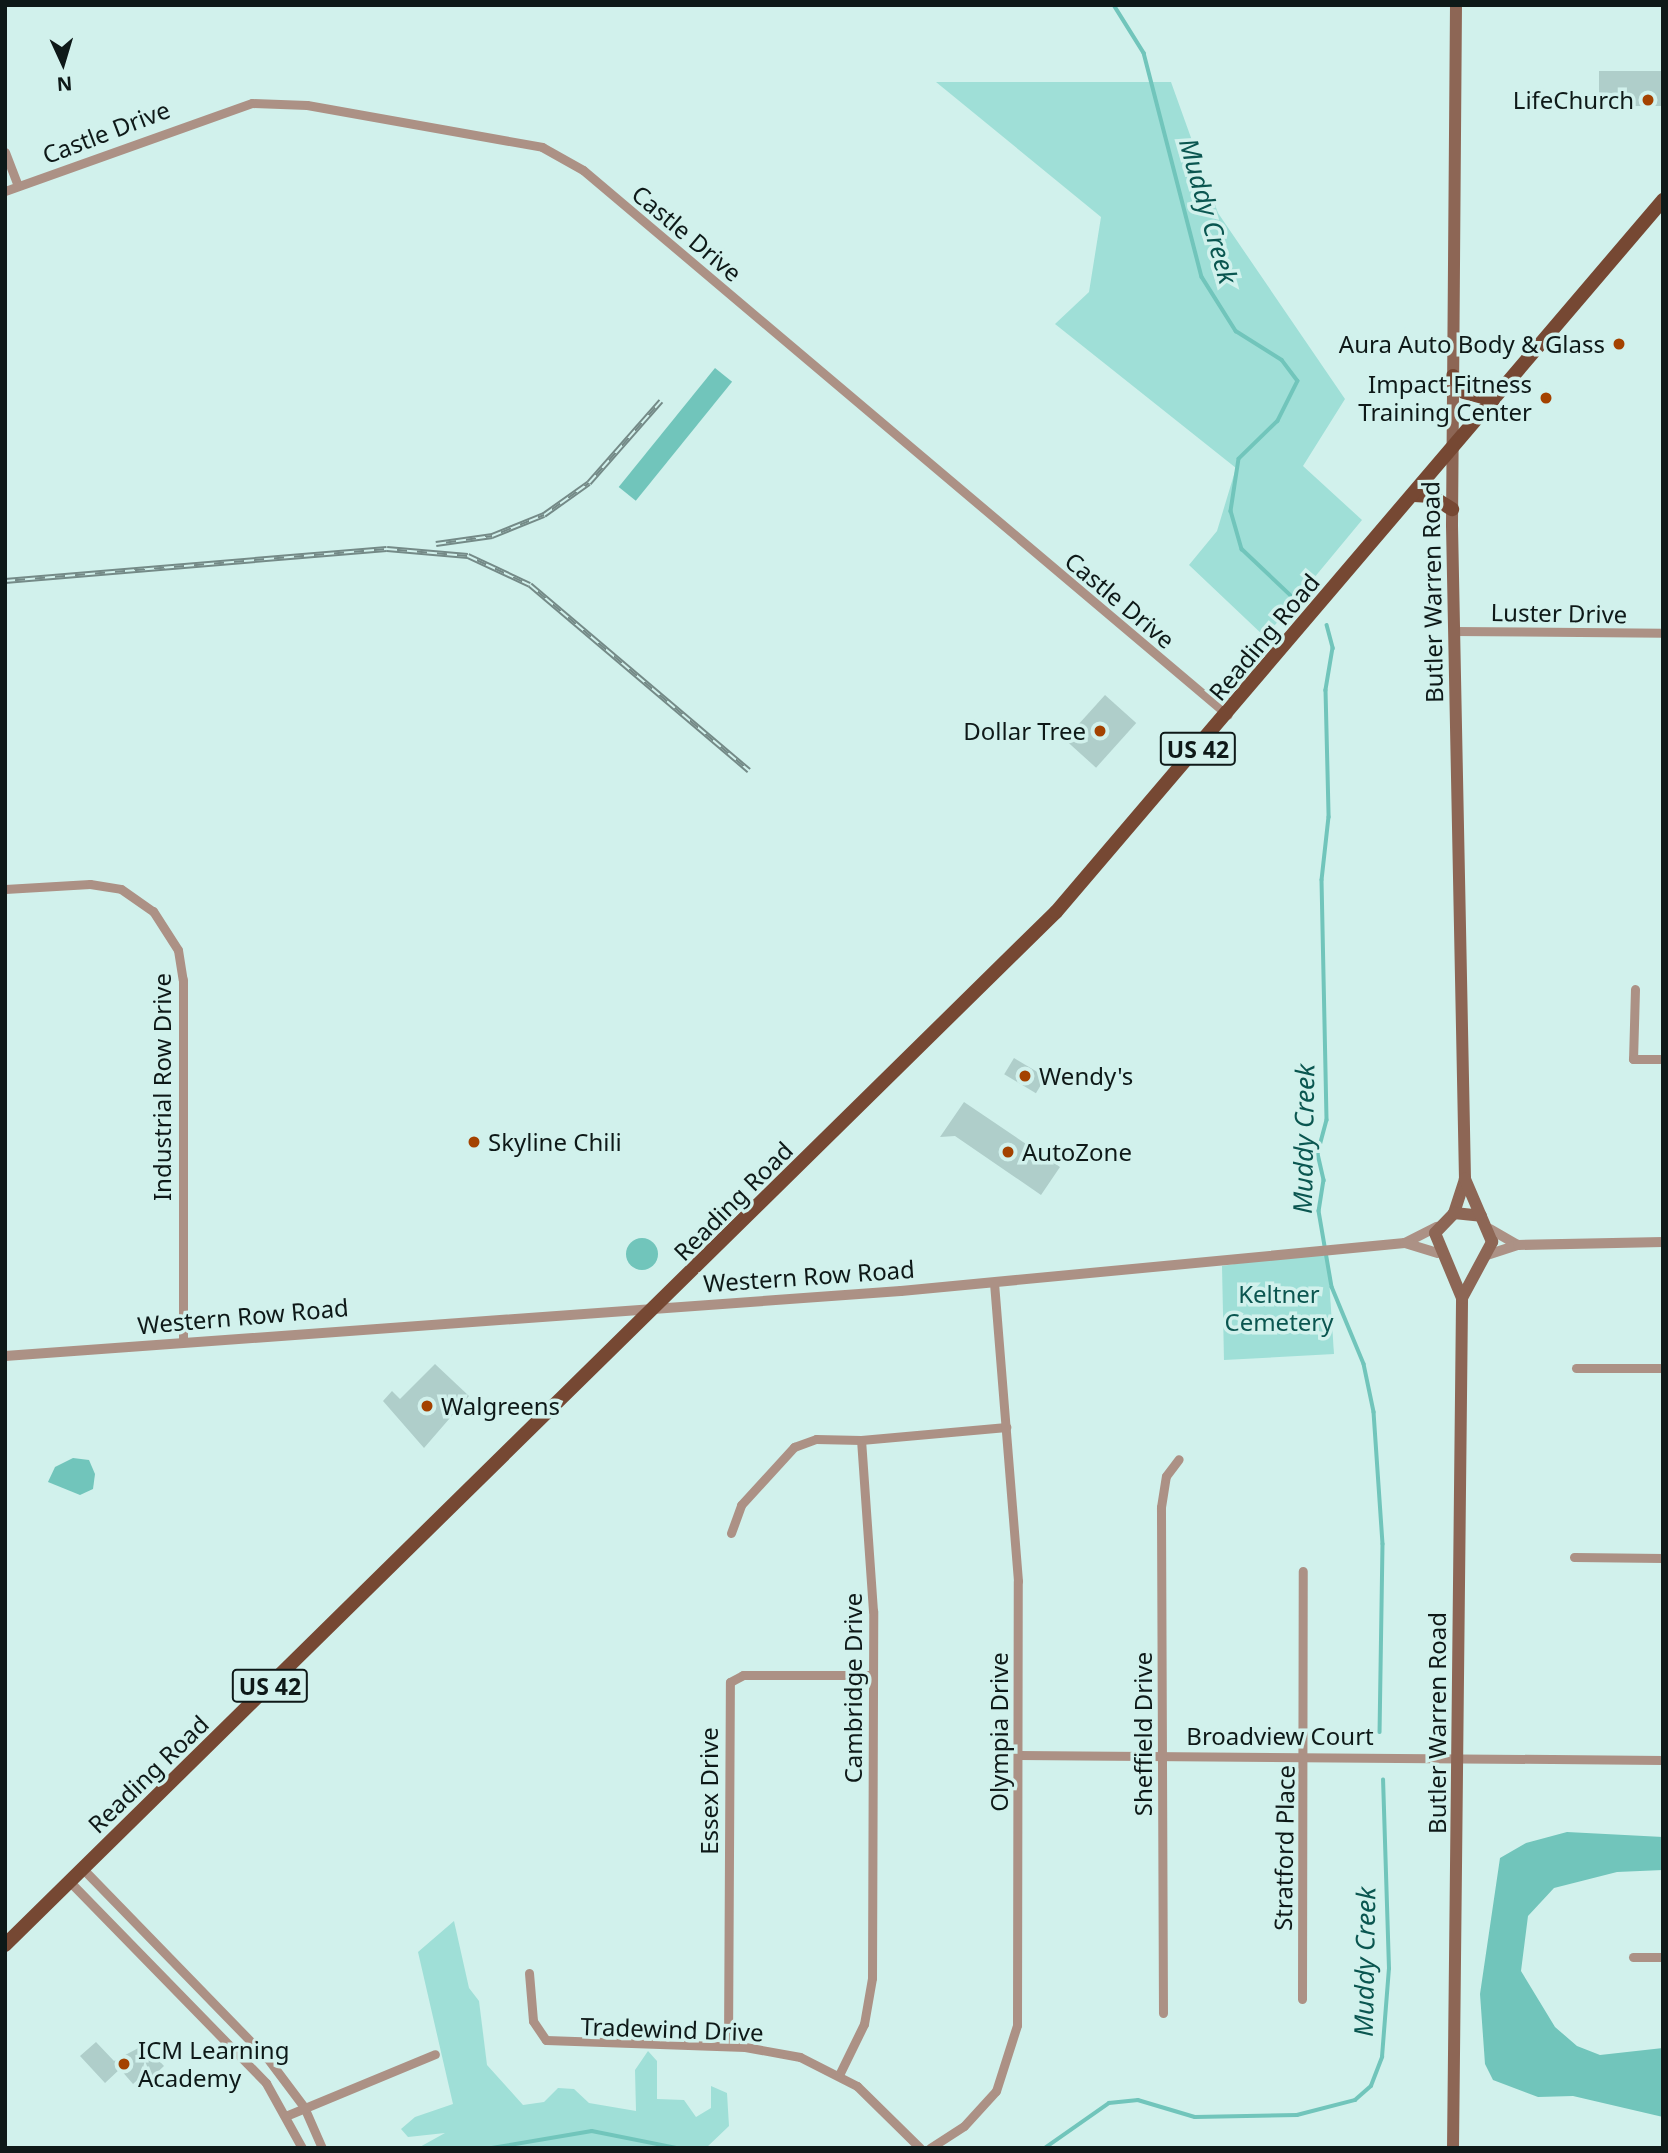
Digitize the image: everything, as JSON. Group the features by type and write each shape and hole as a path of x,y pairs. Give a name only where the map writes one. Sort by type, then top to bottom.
{"main road":[{"name":"Butler Warren Road","path":"1454,1213 1465,1179 1452,509 1455,5"},
{"name":"US 42","path":"1452,451 1663,200"},
{"path":"1453,376 1464,393 1493,400"},
{"name":"Reading Road","path":"5,1945 1056,912 1228,715 1452,451"},
{"path":"1414,495 1431,496 1452,509"},
{"name":"Butler Warren Road","path":"1462,1298 1482,1260 1490,1229 1481,1216 1465,1179"},
{"path":"1437,1227 1454,1213 1481,1216"},
{"name":"Butler Warren Road","path":"1437,1227 1442,1257 1462,1298 1453,2148"},
{"path":"1442,1257 1482,1260"}],"street":[{"name":"Castle Drive","path":"5,191 209,114 263,102 542,147 583,170 1228,715"},
{"path":"5,152 18,186"},
{"name":"Luster Drive","path":"1454,631 1663,633"},
{"name":"Industrial Row Drive","path":"5,889 90,884 121,889 153,911 178,950 183,980 183,1341"},
{"path":"1635,989 1633,1059 1663,1059"},
{"name":"Western Row Road","path":"5,1356 994,1283 1405,1243 1437,1227"},
{"path":"1490,1229 1518,1245"},
{"path":"1482,1260 1518,1245 1663,1242"},
{"name":"Western Row Road","path":"1405,1243 1442,1257"},
{"name":"Olympia Drive","path":"930,2148 981,2110 1007,2070 1015,2040 1018,1581 994,1283"},
{"path":"1576,1367 1663,1368"},
{"path":"731,1533 741,1505 794,1447 816,1439 861,1440 1006,1427"},
{"name":"Cambridge Drive","path":"839,2075 871,1994 873,1675 861,1440"},
{"name":"Sheffield Drive","path":"1163,2013 1161,1507 1167,1476 1179,1459"},
{"path":"1574,1557 1663,1558"},
{"name":"Stratford Place","path":"1302,1999 1305,1755 1303,1571"},
{"name":"Essex Drive","path":"728,2046 730,1682 743,1675 873,1675"},
{"name":"Broadview Court","path":"1018,1755 1458,1755 1663,1760"},
{"path":"83,1869 268,2059 304,2107 322,2148"},
{"path":"69,1882 250,2065 288,2115 302,2148"},
{"path":"1633,1957 1663,1957"},
{"name":"Tradewind Drive","path":"529,1973 533,2021 554,2043 728,2046 789,2054 839,2075 883,2105 920,2148"},
{"path":"288,2115 435,2054"}],"green space":[{"path":"936,82 1171,82 1218,213 1345,399 1303,466 1362,520 1265,637 1189,565 1217,531 1236,468 1055,324 1089,292 1101,217"},
{"name":"Keltner Cemetery","path":"1327,1249 1334,1354 1224,1360 1222,1266"},
{"path":"454,1921 469,1988 479,2001 487,2065 523,2105 544,2102 558,2088 574,2089 589,2103 636,2111 635,2070 648,2051 657,2061 657,2099 684,2100 696,2117 711,2108 711,2086 727,2093 729,2126 706,2148 418,2148 445,2133 408,2137 401,2129 415,2117 453,2104 418,1952"}],"shaded area":[{"path":"715,368 732,382 636,501 619,487"},
{"path":"642,1238 653,1243 658,1254 653,1265 642,1270 631,1265 626,1254 631,1243"},
{"path":"73,1458 89,1460 95,1474 93,1489 80,1495 48,1482 55,1467"},
{"path":"1567,1832 1663,1837 1663,1870 1617,1872 1554,1888 1528,1916 1521,1971 1555,2027 1577,2046 1600,2055 1663,2048 1663,2117 1573,2096 1538,2097 1493,2080 1485,2064 1480,1994 1500,1858 1526,1843"}],"building":[{"name":"LifeChurch","path":"1599,71 1663,71 1663,106 1632,106 1632,95 1599,95"},
{"name":"Dollar Tree","path":"1105,695 1136,723 1096,768 1065,740"},
{"name":"Wendy's","path":"1014,1058 1046,1077 1036,1093 1004,1074"},
{"name":"AutoZone","path":"964,1102 1060,1167 1041,1195 955,1136 940,1137"},
{"name":"Walgreens","path":"435,1364 469,1396 424,1448 383,1401 392,1391 400,1399"},
{"name":"ICM Learning Academy","path":"96,2042 114,2061 144,2045 164,2066 148,2081 143,2075 133,2084 120,2069 105,2083 80,2056"}],"waterway":[{"name":"Muddy Creek","path":"1114,5 1144,53 1202,277 1236,331 1282,360 1298,381 1278,421 1239,459 1231,511 1242,549 1299,603"},
{"name":"Muddy Creek","path":"1327,625 1333,648 1326,690 1329,817 1322,880 1327,1120 1318,1154 1324,1180 1319,1211 1332,1287 1364,1364 1374,1412 1383,1544 1380,1732"},
{"name":"Muddy Creek","path":"1045,2148 1109,2103 1138,2100 1195,2117 1297,2115 1355,2100 1371,2086 1382,2057 1389,1969 1383,1780"},
{"name":"Muddy Creek","path":"492,2148 592,2131 677,2148"}],"railway":[{"path":"436,544 492,536 544,515 589,483 661,401"},
{"path":"5,581 387,549 468,556 530,585 749,771"}],"place":[{"name":"LifeChurch","path":"1648,100"},
{"name":"Aura Auto Body & Glass","path":"1619,344"},
{"name":"Impact Fitness Training Center","path":"1546,398"},
{"name":"Dollar Tree","path":"1100,731"},
{"name":"Wendy's","path":"1025,1076"},
{"name":"Skyline Chili","path":"474,1142"},
{"name":"AutoZone","path":"1008,1152"},
{"name":"Walgreens","path":"427,1406"},
{"name":"ICM Learning Academy","path":"124,2064"}]}
